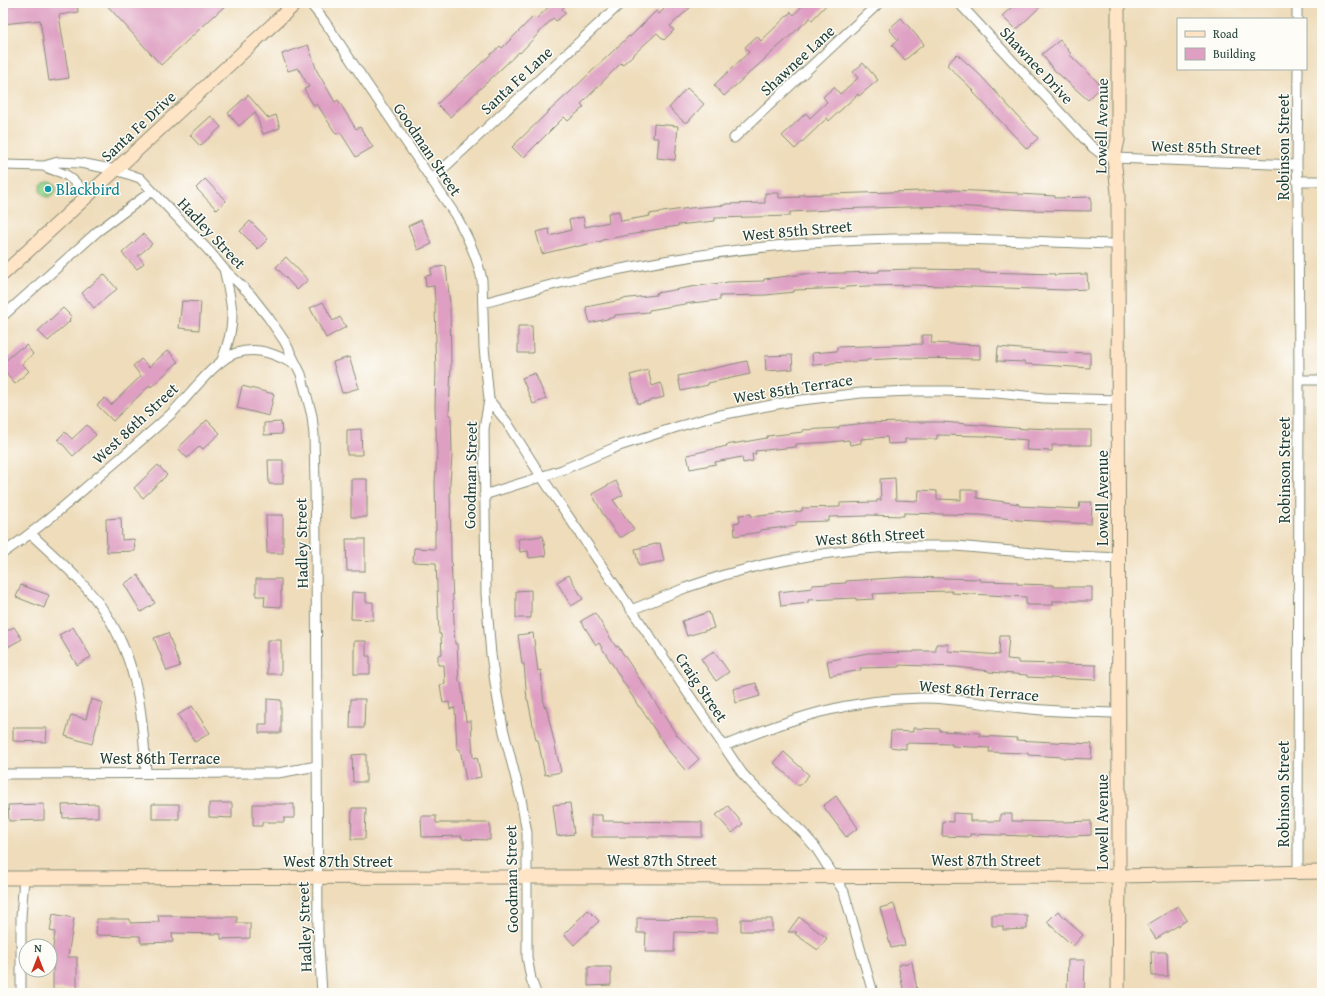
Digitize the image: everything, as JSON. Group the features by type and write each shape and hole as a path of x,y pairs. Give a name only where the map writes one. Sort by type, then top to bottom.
{"street":[{"name":"Santa Fe Drive","path":"3,274 296,3"},
{"name":"Goodman Street","path":"310,3 464,229 474,250 482,280 484,347 489,400 484,429 485,576 491,655 503,728 521,799 526,826 528,957 531,979 536,993"},
{"name":"Santa Fe Lane","path":"431,180 621,3"},
{"name":"Shawnee Lane","path":"734,138 879,3"},
{"name":"Shawnee Drive","path":"959,3 1091,146 1100,153 1114,158"},
{"name":"Lowell Avenue","path":"1118,3 1118,140 1114,158 1118,193 1119,400 1118,993"},
{"path":"1297,3 1297,18"},
{"name":"Robinson Street","path":"1298,70 1298,872"},
{"name":"West 85th Street","path":"1114,158 1297,165"},
{"path":"3,165 44,166 58,162 80,163 116,170"},
{"path":"44,166 68,176 88,196"},
{"name":"Hadley Street","path":"116,170 140,178 210,252 224,269 250,294 285,342 305,386 312,416 314,435 316,539 317,878 318,931 322,993"},
{"path":"1297,181 1322,181"},
{"path":"3,316 98,231 152,191"},
{"name":"West 85th Street","path":"483,303 561,283 662,262 717,253 806,243 914,239 1118,244"},
{"path":"222,360 229,341 232,323 232,304 224,269"},
{"name":"West 86th Street","path":"3,553 31,534 128,452 172,412 222,360 236,353 252,351 268,352 296,365"},
{"path":"1299,380 1322,380"},
{"name":"West 85th Terrace","path":"484,495 562,470 616,447 680,426 715,416 793,401 861,393 913,390 1044,398 1119,400"},
{"name":"Craig Street","path":"489,400 506,420 541,476 631,610 752,785 785,814 812,843 844,892 873,993"},
{"path":"31,534 93,596 106,613 122,642 140,700 144,733 146,773"},
{"name":"West 86th Street","path":"631,610 685,588 724,575 762,565 808,556 852,550 902,546 956,546 1056,555 1119,558"},
{"name":"West 86th Terrace","path":"724,746 766,729 802,717 836,707 874,701 923,698 971,701 1051,711 1119,713"},
{"name":"West 86th Terrace","path":"3,774 278,772 317,766"},
{"name":"West 87th Street","path":"3,878 1119,876 1322,872"},
{"path":"21,993 21,917 24,878"}],"green space":[{"path":"48,181 55,186 56,189 51,196 48,197 41,192 40,189 45,182"}],"building":[{"path":"16,3 77,3 78,12 59,15 69,78 49,81 40,20 3,24 3,5 16,5"},
{"path":"105,3 228,3 161,65"},
{"path":"553,3 568,3 562,9 566,13 556,21 553,18 520,53 519,52 450,117 437,104 500,46 502,48 533,17 536,19"},
{"path":"670,3 695,3 670,26 674,30 664,40 657,33 622,65 621,63 581,104 584,107 568,121 564,117 523,158 512,147 656,11 659,14"},
{"path":"805,3 828,3 812,20 810,18 724,96 714,85 749,52 745,47 757,36 761,41 791,12 794,15"},
{"path":"1016,3 1044,3 1016,30 1002,16"},
{"path":"901,18 924,44 905,60 892,45 898,40 889,29"},
{"path":"1060,40 1071,54 1070,55 1102,86 1088,100 1053,69 1042,54"},
{"path":"308,45 317,71 335,102 338,100 356,129 360,127 373,147 356,157 340,132 336,134 317,104 314,106 304,89 309,87 298,68 288,71 282,54"},
{"path":"957,54 980,75 1038,138 1027,149 973,92 974,91 947,65"},
{"path":"863,63 878,80 859,96 858,94 829,121 827,118 795,149 782,136 806,113 810,118 827,102 823,97 834,87 840,94 858,78 853,72"},
{"path":"687,88 704,104 688,122 684,122 669,108"},
{"path":"248,95 268,118 276,115 280,128 263,134 255,112 239,126 228,113"},
{"path":"211,116 221,127 200,146 190,135"},
{"path":"654,124 678,126 675,160 657,158 659,138 653,138"},
{"path":"205,179 226,201 217,210 196,188"},
{"path":"952,190 1018,193 1055,196 1055,198 1091,197 1091,211 1029,210 951,206 829,209 790,212 790,216 715,218 715,221 678,225 640,232 542,254 536,232 549,229 550,236 571,230 569,220 583,217 585,227 609,222 608,213 619,211 621,221 650,216 649,214 690,208 725,204 765,203 765,193 779,193 779,198 800,197 800,195"},
{"path":"421,220 432,244 418,250 408,226"},
{"path":"250,221 268,239 258,249 240,231"},
{"path":"143,234 152,244 138,256 144,263 137,269 122,253"},
{"path":"286,257 308,280 297,290 276,267"},
{"path":"446,266 450,304 451,365 449,415 451,415 452,456 450,483 451,558 455,644 457,644 459,682 461,682 466,721 471,721 473,758 477,757 481,777 466,780 460,749 457,749 455,708 450,709 449,702 443,703 440,685 445,684 444,665 438,665 438,655 442,654 441,634 439,634 436,563 413,562 414,548 435,549 435,482 437,454 435,407 435,303 434,286 426,287 425,276 431,275 431,268"},
{"path":"879,270 980,270 980,272 1055,274 1054,275 1087,274 1088,289 1066,290 914,285 794,290 794,292 766,295 720,296 720,300 649,310 649,312 615,315 615,317 590,323 586,307 621,299 656,295 656,293 728,282 764,281 764,279 804,274 879,272"},
{"path":"104,274 117,289 94,308 82,293"},
{"path":"182,301 201,302 199,330 179,328"},
{"path":"323,302 333,321 340,317 346,327 326,338 310,308"},
{"path":"63,308 72,317 69,319 70,321 48,341 38,331"},
{"path":"518,326 532,326 533,353 518,353"},
{"path":"922,335 932,335 931,343 980,345 980,359 904,358 813,365 812,353 837,351 837,347 922,344"},
{"path":"26,345 33,354 22,364 29,371 15,384 3,370 3,363 20,348 22,349"},
{"path":"998,347 1053,352 1090,353 1090,368 997,361"},
{"path":"168,350 178,362 151,387 150,385 113,421 97,405 105,398 111,405 141,376 133,366 141,359 149,367"},
{"path":"792,355 793,369 766,371 765,356"},
{"path":"349,357 359,388 342,393 333,362"},
{"path":"747,361 750,374 708,383 708,385 681,391 678,376"},
{"path":"648,370 652,386 661,383 664,397 638,404 630,375"},
{"path":"535,373 546,399 533,404 522,378"},
{"path":"242,386 274,394 269,416 237,408"},
{"path":"207,420 220,433 203,449 200,446 187,458 178,448"},
{"path":"281,422 282,434 264,435 264,423"},
{"path":"942,422 1027,429 1091,430 1091,445 1052,445 1052,451 1026,450 1027,440 984,436 937,435 937,439 905,439 905,443 888,444 887,437 861,439 861,443 850,445 849,440 796,444 796,447 755,451 756,454 752,454 753,461 743,463 742,457 690,469 687,455 727,446 726,445 767,438 767,436 803,432 803,430 839,428 839,426 867,423"},
{"path":"87,425 96,435 73,456 58,439 65,432 72,439"},
{"path":"361,429 362,455 347,455 347,430"},
{"path":"268,460 283,460 283,484 269,484"},
{"path":"158,465 167,475 143,498 134,488"},
{"path":"895,478 896,500 918,501 919,490 937,491 937,499 961,500 961,490 977,490 977,498 1019,504 1019,506 1079,509 1080,502 1092,502 1091,524 1018,520 981,515 904,513 904,516 867,515 829,517 829,521 796,522 796,526 760,530 760,532 735,536 734,523 740,522 739,515 751,514 751,517 802,511 802,508 840,507 840,503 877,502 877,500 881,500 880,479"},
{"path":"351,479 367,479 367,517 351,517"},
{"path":"616,481 623,495 613,500 634,529 622,537 619,537 604,516 592,494"},
{"path":"266,515 283,515 283,553 267,553"},
{"path":"121,518 122,540 134,539 135,551 107,552 106,519"},
{"path":"543,536 546,556 529,558 528,551 520,552 518,539"},
{"path":"346,539 365,539 365,571 347,571"},
{"path":"660,543 664,561 639,566 635,549"},
{"path":"138,575 155,603 141,612 124,584"},
{"path":"569,575 583,599 571,606 557,582"},
{"path":"907,577 980,579 980,581 1017,582 1017,584 1054,585 1054,587 1092,587 1092,601 1053,601 1053,605 1026,605 1026,597 952,593 952,591 873,594 874,599 856,600 856,598 808,600 808,603 781,606 779,592 812,588 812,585 846,583 846,581"},
{"path":"256,579 281,579 281,607 264,606 265,596 256,596"},
{"path":"21,585 49,595 44,608 16,597"},
{"path":"531,590 531,618 516,618 516,591"},
{"path":"352,592 366,593 366,602 373,602 373,620 351,619"},
{"path":"709,612 714,628 687,636 682,621"},
{"path":"595,613 616,647 618,646 676,734 699,759 686,771 668,750 599,643 596,645 581,621"},
{"path":"14,627 22,639 6,648 3,643 3,633"},
{"path":"73,627 91,657 77,665 59,635"},
{"path":"168,633 180,666 167,671 154,638"},
{"path":"533,633 538,671 541,670 544,707 546,706 561,772 545,775 538,740 536,740 527,700 524,664 522,664 518,635"},
{"path":"1000,636 1009,636 1007,659 1018,660 1018,663 1096,665 1096,680 1027,677 1027,675 989,672 956,667 899,665 899,667 860,668 861,670 830,676 827,661 868,653 936,651 936,644 948,644 948,651 999,655"},
{"path":"267,640 281,640 281,674 267,674"},
{"path":"354,641 366,641 366,656 370,656 370,674 354,674"},
{"path":"714,651 729,672 716,681 701,659"},
{"path":"756,683 760,696 736,703 733,689"},
{"path":"91,699 103,703 92,744 65,736 71,715 86,719"},
{"path":"267,699 281,700 281,733 259,733 259,724 267,724"},
{"path":"351,699 365,699 364,728 350,728"},
{"path":"192,706 210,733 195,742 178,715"},
{"path":"13,728 47,728 46,742 13,741"},
{"path":"913,728 980,733 980,736 1017,738 1016,740 1092,744 1091,759 1028,755 1028,753 989,752 990,748 952,746 952,744 906,743 906,749 890,747 891,731 913,732"},
{"path":"784,752 809,775 799,786 774,763"},
{"path":"366,754 366,782 353,782 352,755"},
{"path":"836,796 858,828 846,837 823,806"},
{"path":"209,803 232,803 232,818 209,817"},
{"path":"570,803 574,834 557,836 553,805"},
{"path":"44,804 44,820 9,821 8,805"},
{"path":"98,804 98,817 63,818 62,805"},
{"path":"152,804 179,804 179,819 152,819"},
{"path":"253,804 294,804 294,818 284,818 284,822 262,822 262,826 253,826"},
{"path":"728,806 743,824 732,833 716,815"},
{"path":"352,808 366,808 365,839 351,839"},
{"path":"953,813 970,814 970,821 1000,821 1000,814 1012,814 1012,821 1091,821 1091,835 1052,837 970,834 970,837 942,836 943,821 953,822"},
{"path":"591,815 602,815 602,821 702,822 702,837 591,837"},
{"path":"421,816 436,816 436,823 490,823 490,840 462,839 462,836 422,837"},
{"path":"894,904 905,945 891,948 880,908"},
{"path":"1178,906 1187,920 1156,939 1147,925"},
{"path":"588,910 599,921 574,945 564,934"},
{"path":"1058,911 1083,935 1073,946 1047,922"},
{"path":"53,914 74,918 68,957 77,957 77,989 53,989 53,978 58,978 58,938 54,938 55,932 50,931"},
{"path":"158,915 237,917 237,923 250,923 250,938 221,939 221,934 172,933 173,942 141,943 140,936 96,935 97,919 130,919 130,923 159,922"},
{"path":"992,915 1027,915 1027,929 1003,930 1003,926 992,926"},
{"path":"799,917 827,938 818,950 795,934 797,932 788,932"},
{"path":"637,918 717,919 717,933 675,932 674,952 645,952 646,933 637,933"},
{"path":"741,919 772,919 772,931 741,931"},
{"path":"1151,952 1167,952 1168,976 1152,976"},
{"path":"1068,960 1085,960 1084,993 1067,993"},
{"path":"912,962 917,990 904,993 898,965"},
{"path":"588,967 611,967 611,985 588,986"}],"place":[{"name":"Blackbird","path":"48,189"}]}
